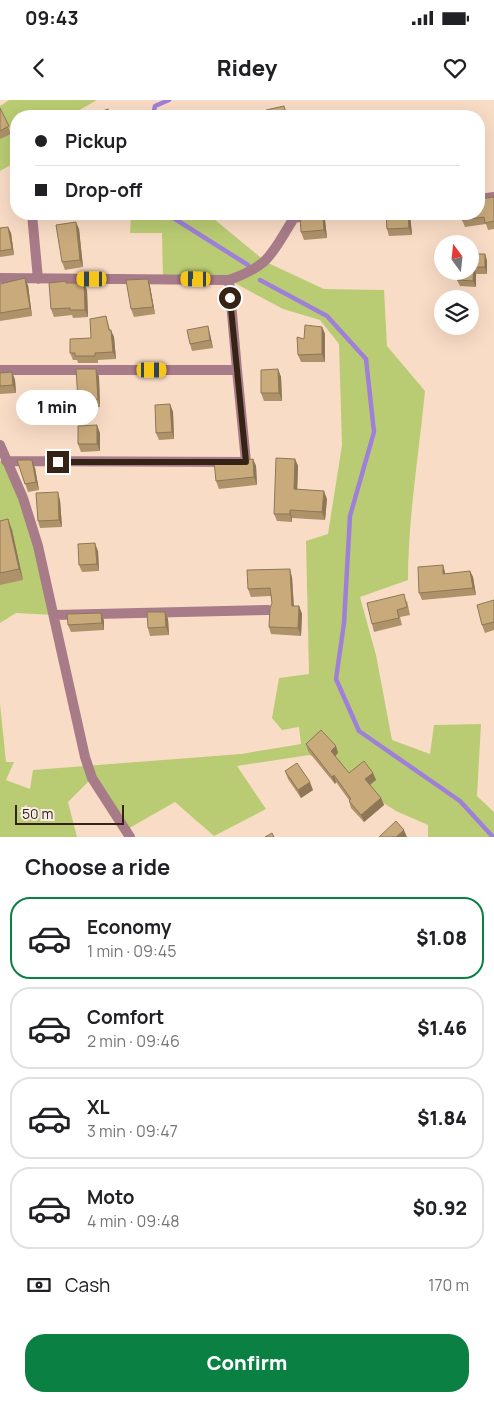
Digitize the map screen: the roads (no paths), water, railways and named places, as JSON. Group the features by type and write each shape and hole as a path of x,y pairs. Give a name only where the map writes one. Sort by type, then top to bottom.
{"street":[{"path":"33,220 38,279"},
{"path":"0,278 229,280 252,272 266,262 293,220"},
{"path":"6,461 246,462 229,280"},
{"path":"0,370 237,370"},
{"path":"0,444 29,516 54,615 84,757 92,778 130,837"},
{"path":"54,615 268,610"}],"waterway":[{"path":"154,110 155,106 169,100"},
{"path":"177,220 248,265"},
{"path":"260,280 327,316 366,359 374,432 350,516 344,623 336,679 359,731 460,801 493,837"}]}
